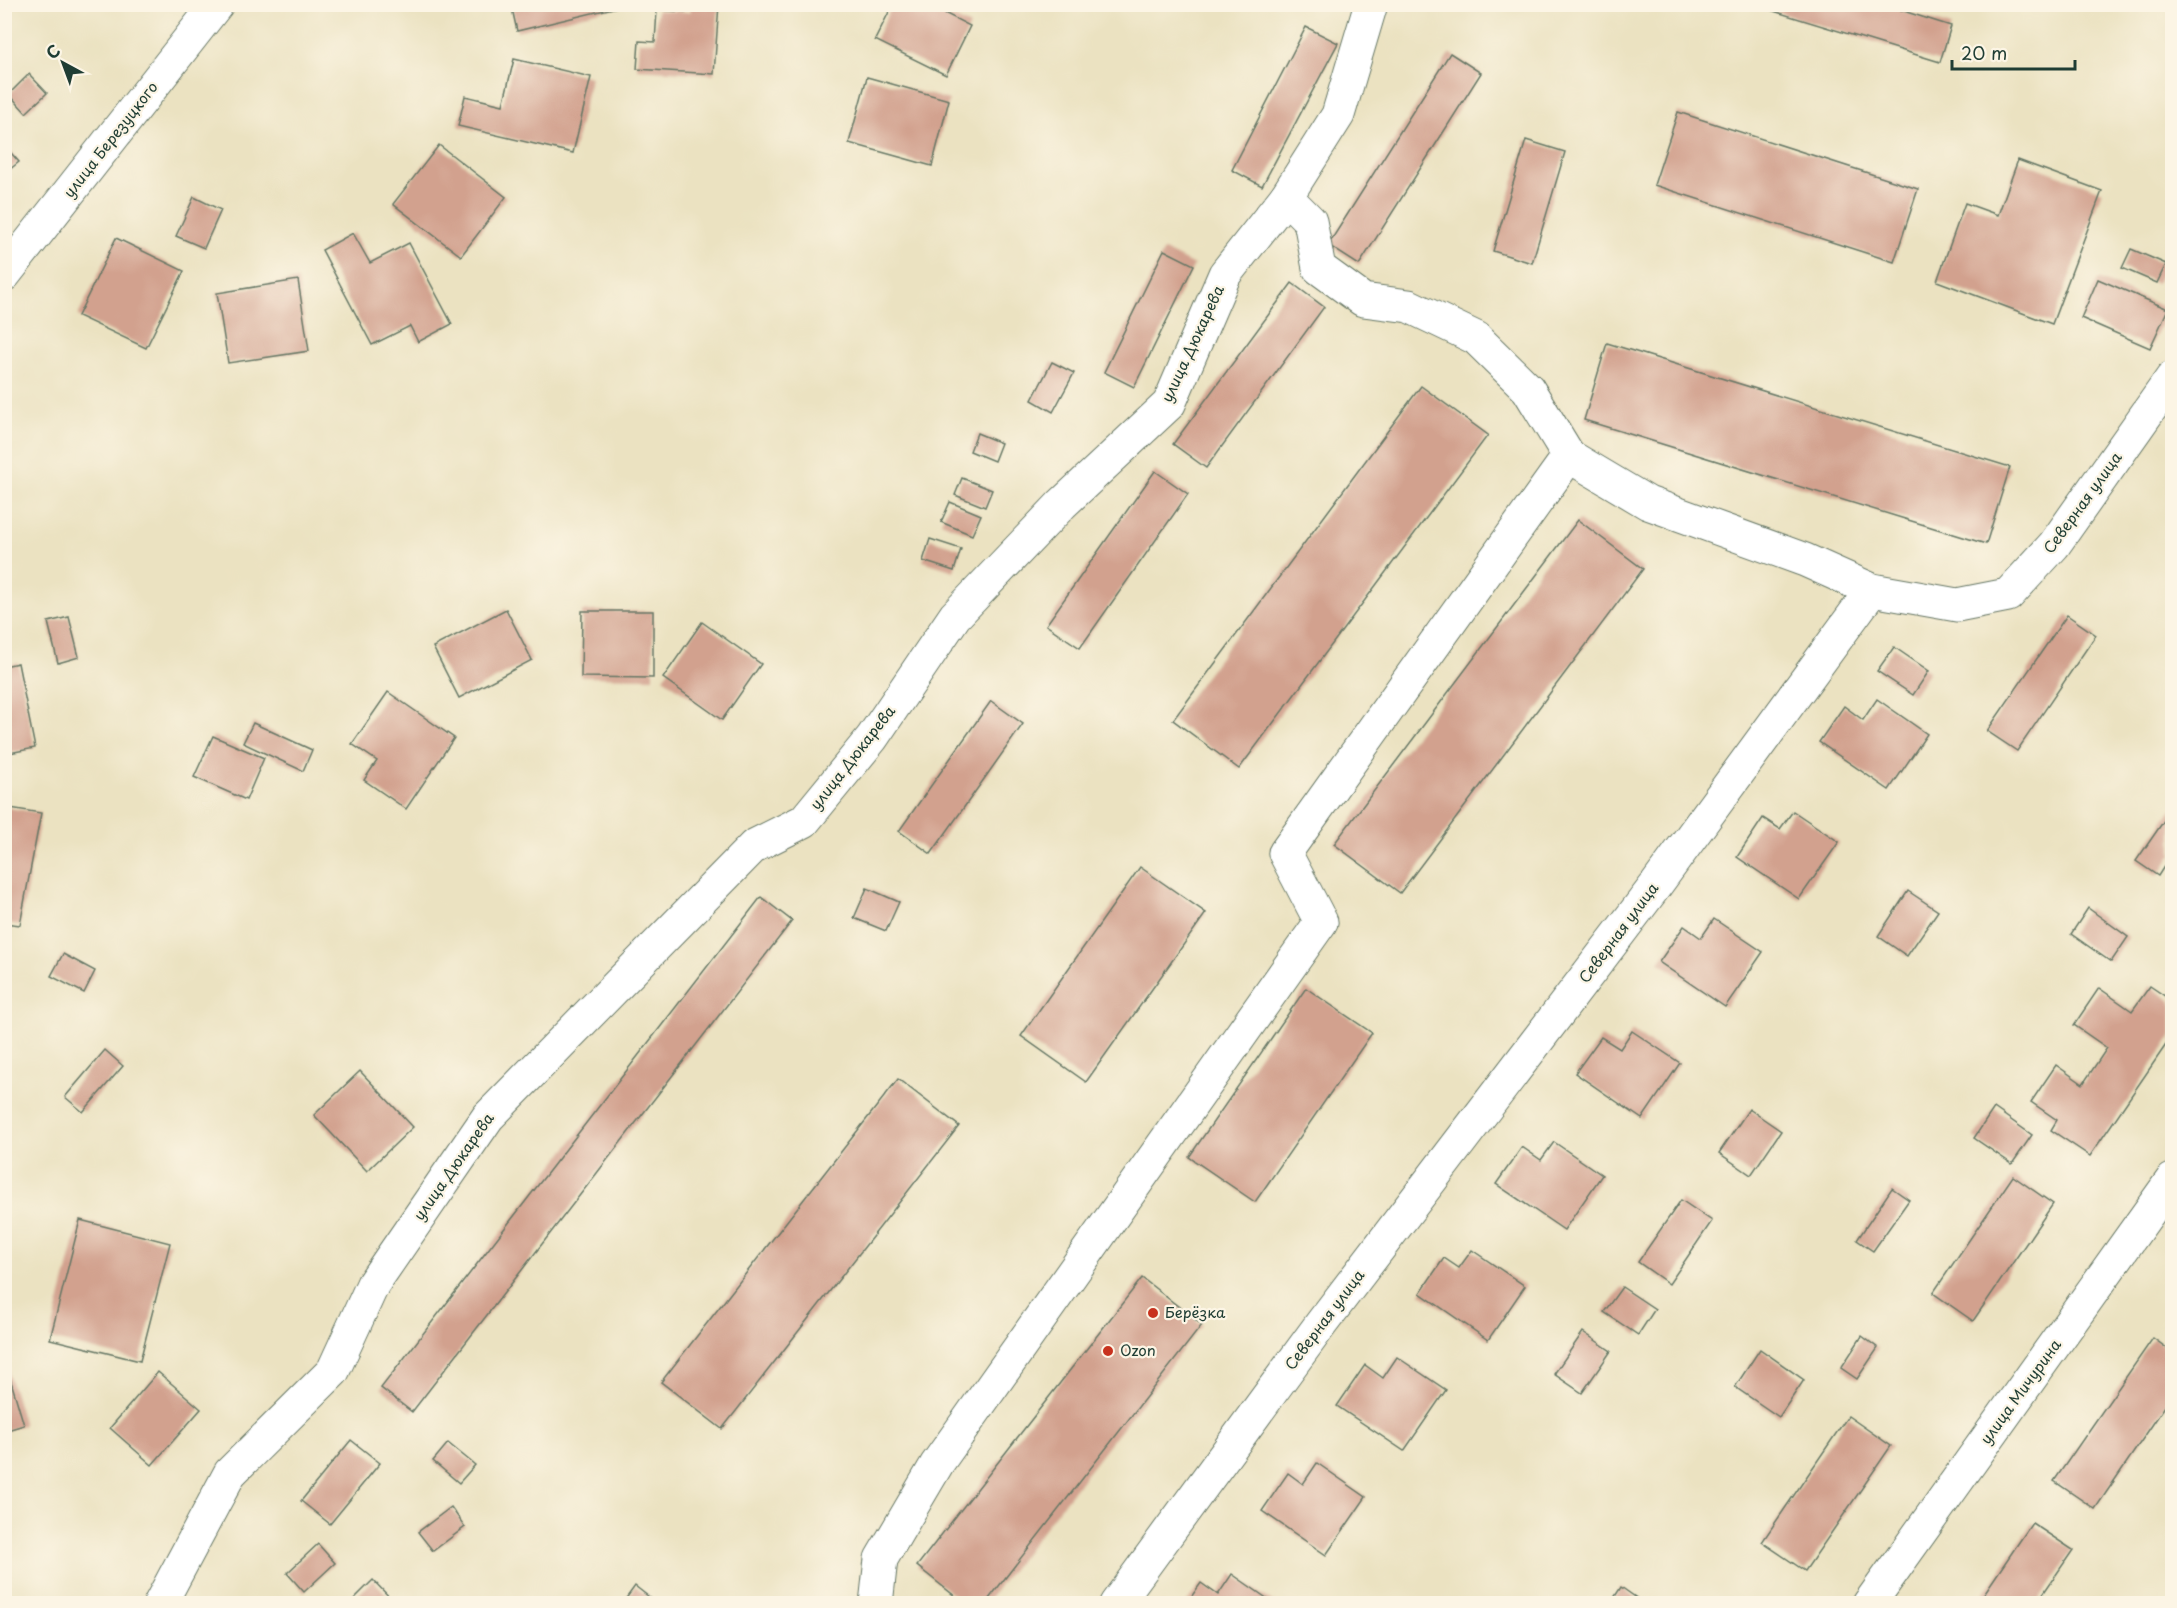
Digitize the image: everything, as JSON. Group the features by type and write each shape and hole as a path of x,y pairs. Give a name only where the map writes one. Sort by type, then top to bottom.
{"street":[{"name":"улица Березуцкого","path":"4,275 217,4"},
{"name":"улица Дюкарева","path":"160,1604 230,1473 333,1371 372,1284 488,1117 754,846 804,821 872,738 955,616 1062,504 1169,404 1225,274 1286,197 1338,115 1371,4"},
{"path":"1286,197 1310,221 1319,267 1363,300 1409,306 1476,338 1528,389 1569,456 1648,503 1806,560 1872,590"},
{"name":"Северная улица","path":"1116,1604 1321,1324 1656,885 1872,590 1957,606 2008,595 2054,545 2172,378"},
{"path":"876,1604 881,1559 937,1464 1321,922 1285,853 1569,456"},
{"name":"улица Мичурина","path":"1869,1604 2172,1180"}],"building":[{"path":"511,4 626,4 626,5 517,31"},
{"path":"691,4 719,4 714,74 637,69 639,41 655,42 657,10 690,12"},
{"path":"893,4 927,4 970,26 946,75 875,40"},
{"path":"1881,4 1951,26 1940,62 1754,5"},
{"path":"1306,27 1338,43 1262,186 1232,170"},
{"path":"1450,53 1481,73 1359,265 1328,245"},
{"path":"514,59 591,77 573,153 458,126 465,96 503,105"},
{"path":"29,74 47,93 26,113 9,94"},
{"path":"867,77 949,100 932,166 849,143"},
{"path":"1678,112 1918,189 1894,262 1654,185"},
{"path":"1526,140 1565,152 1532,263 1493,251"},
{"path":"4,145 19,162 4,174"},
{"path":"439,145 506,197 461,256 393,204"},
{"path":"2018,160 2102,191 2052,324 1937,281 1965,203 1998,215"},
{"path":"194,197 221,210 204,248 176,236"},
{"path":"353,233 370,263 409,243 452,324 418,342 410,326 372,345 322,250"},
{"path":"116,238 184,271 146,348 78,316"},
{"path":"2131,249 2166,264 2157,283 2122,268"},
{"path":"1164,250 1194,265 1134,387 1104,372"},
{"path":"2098,279 2168,309 2150,348 2081,318"},
{"path":"298,280 309,351 228,363 217,293"},
{"path":"1292,283 1324,307 1206,468 1173,444"},
{"path":"1607,343 2010,467 1986,544 1584,420"},
{"path":"1052,362 1074,373 1053,412 1032,400"},
{"path":"1421,386 1488,435 1239,769 1173,720"},
{"path":"977,433 1001,443 994,461 970,451"},
{"path":"1155,471 1188,494 1080,648 1046,625"},
{"path":"962,478 992,490 985,507 955,495"},
{"path":"950,502 981,515 972,535 941,522"},
{"path":"1578,520 1643,569 1400,893 1334,844"},
{"path":"930,539 961,549 954,571 923,561"},
{"path":"506,609 532,660 459,698 433,647"},
{"path":"582,611 653,611 653,678 581,677"},
{"path":"2067,615 2096,635 2017,751 1987,731"},
{"path":"69,617 79,657 58,663 48,622"},
{"path":"702,622 761,664 722,720 663,678"},
{"path":"1894,647 1929,671 1913,695 1877,671"},
{"path":"18,663 35,748 4,754 4,666"},
{"path":"388,692 454,738 406,809 364,780 377,761 352,744"},
{"path":"1877,699 1927,734 1889,790 1819,742 1844,706 1863,720"},
{"path":"991,701 1023,724 931,854 899,831"},
{"path":"253,723 312,750 303,771 243,743"},
{"path":"213,736 264,758 246,800 194,777"},
{"path":"4,807 41,813 20,925 4,923"},
{"path":"2172,809 2172,854 2158,876 2136,861"},
{"path":"1793,811 1839,842 1799,899 1737,857 1763,818 1780,829"},
{"path":"1140,867 1206,913 1086,1082 1021,1036"},
{"path":"867,888 899,902 886,931 854,918"},
{"path":"1908,891 1938,911 1907,956 1878,936"},
{"path":"761,897 792,921 412,1412 381,1388"},
{"path":"2088,908 2128,937 2111,962 2071,934"},
{"path":"1714,919 1763,952 1725,1007 1659,962 1684,926 1701,938"},
{"path":"63,954 95,971 84,993 51,976"},
{"path":"2150,986 2172,1001 2172,1036 2090,1156 2051,1130 2057,1120 2031,1102 2056,1065 2083,1084 2107,1048 2074,1025 2099,988 2132,1011"},
{"path":"1306,988 1372,1033 1255,1202 1189,1157"},
{"path":"1632,1031 1680,1063 1642,1119 1575,1073 1601,1037 1620,1049"},
{"path":"105,1050 123,1066 83,1112 65,1097"},
{"path":"360,1071 413,1127 367,1171 314,1115"},
{"path":"898,1079 959,1126 722,1429 661,1382"},
{"path":"1994,1108 2032,1135 2012,1164 1974,1138"},
{"path":"1749,1109 1781,1131 1751,1175 1719,1153"},
{"path":"1554,1142 1602,1175 1564,1230 1496,1184 1522,1147 1541,1160"},
{"path":"2013,1176 2053,1204 1973,1321 1933,1293"},
{"path":"1892,1188 1909,1200 1873,1251 1857,1240"},
{"path":"1681,1200 1712,1221 1669,1284 1638,1262"},
{"path":"80,1220 170,1243 140,1361 50,1339"},
{"path":"1472,1250 1525,1286 1488,1340 1420,1293 1444,1258 1459,1268"},
{"path":"1142,1278 1202,1325 985,1604 965,1604 917,1566"},
{"path":"1622,1287 1655,1309 1638,1335 1604,1312"},
{"path":"1583,1332 1611,1351 1582,1393 1554,1374"},
{"path":"1862,1336 1878,1348 1857,1379 1841,1368"},
{"path":"2153,1338 2172,1352 2172,1396 2095,1509 2054,1481"},
{"path":"1760,1349 1804,1380 1779,1417 1735,1387"},
{"path":"1397,1357 1446,1390 1404,1451 1337,1406 1365,1365 1383,1378"},
{"path":"4,1358 24,1425 4,1431"},
{"path":"158,1372 201,1409 152,1465 110,1428"},
{"path":"1848,1416 1891,1446 1805,1571 1762,1542"},
{"path":"351,1440 380,1463 330,1524 301,1501"},
{"path":"448,1443 475,1465 459,1483 433,1461"},
{"path":"1317,1463 1366,1497 1326,1555 1262,1511 1288,1473 1303,1484"},
{"path":"451,1507 465,1527 433,1551 418,1532"},
{"path":"2032,1523 2073,1550 2036,1604 1977,1604"},
{"path":"318,1544 335,1563 304,1592 287,1573"},
{"path":"1232,1574 1275,1604 1186,1604 1201,1583 1218,1595"},
{"path":"373,1580 396,1604 349,1604"},
{"path":"635,1586 658,1604 622,1604"},
{"path":"1621,1587 1645,1604 1610,1604"}],"place":[{"name":"Берёзка","path":"1153,1313"},
{"name":"Ozon","path":"1108,1351"}]}
